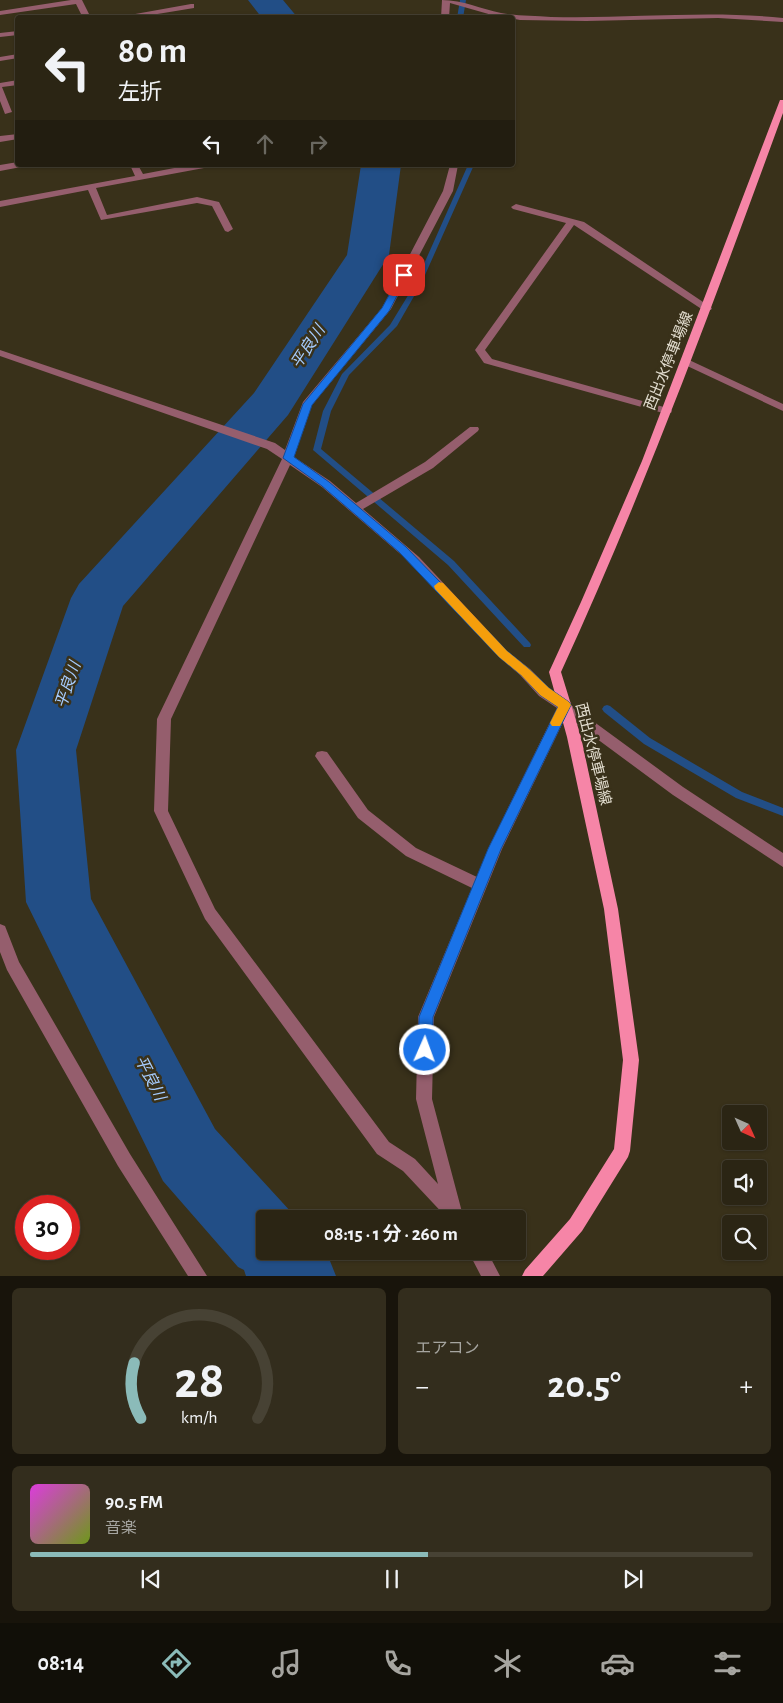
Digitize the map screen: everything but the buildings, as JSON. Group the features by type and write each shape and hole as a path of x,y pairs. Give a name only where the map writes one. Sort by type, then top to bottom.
{"main road":[{"name":"西出水停車場線","path":"530,1276 576,1225 622,1151 631,1060 611,909 574,737 554,672 582,614 667,412 783,102"}],"street":[{"path":"0,13 88,0"},
{"path":"445,15 446,0 475,5 508,15"},
{"path":"79,1 86,15"},
{"path":"135,15 191,6"},
{"path":"515,17 572,19 748,15 783,20"},
{"path":"0,36 15,34"},
{"path":"0,59 15,56"},
{"path":"0,85 15,82"},
{"path":"0,89 4,113"},
{"path":"0,139 15,136"},
{"path":"0,168 15,166"},
{"path":"135,167 140,177"},
{"path":"0,204 193,167"},
{"path":"450,1210 409,1165 383,1148 210,914 161,811 164,719 288,458 307,404 386,309 448,191 454,167"},
{"path":"91,187 104,218 197,200 216,204 228,229"},
{"path":"516,207 581,224 707,308"},
{"path":"571,222 480,350 488,360 667,412"},
{"path":"0,352 271,446 357,507 414,560 503,654 525,672 544,692 565,705 604,738 678,791 783,861"},
{"path":"687,362 783,408"},
{"path":"357,507 429,465 474,429"},
{"path":"454,1210 424,1099 426,1017 495,849 565,705"},
{"path":"322,756 363,814 411,852 480,885"},
{"path":"0,931 17,974 124,1160 198,1276"},
{"path":"482,1260 491,1276"}],"waterway":[{"name":"平良川","path":"265,0 278,15"},
{"path":"460,15 463,0"},
{"name":"平良川","path":"256,1230 189,1155 59,902 46,750 98,598 271,404 368,255 381,167"},
{"path":"470,167 418,284 393,326 346,374 327,411 317,450 451,563 527,645"},
{"path":"607,709 647,741 739,795 783,812"},
{"name":"平良川","path":"283,1260 297,1276"}],"slow traffic":[{"path":"439,586 503,654 525,672 544,692 565,705 556,723"}],"route":[{"path":"404,275 386,309 307,404 288,458 326,484 403,550 503,654 525,672 544,692 565,705 495,849 426,1017 425,1050"}]}
